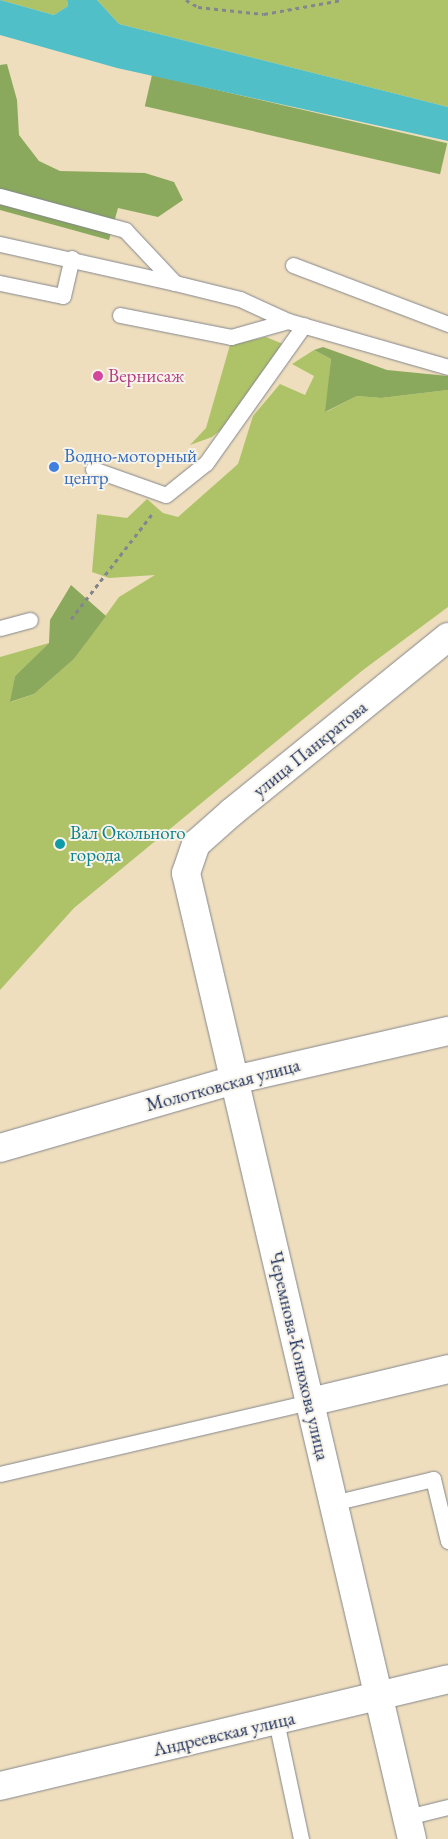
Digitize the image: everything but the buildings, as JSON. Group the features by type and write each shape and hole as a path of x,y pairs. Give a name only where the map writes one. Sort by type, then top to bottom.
{"street":[{"name":"улица Панкратова","path":"186,873 196,844 232,812 448,637"},
{"name":"Черемнова-Конюхова улица","path":"186,873 409,1828"},
{"name":"Молотковская улица","path":"0,1148 234,1080 448,1031"},
{"path":"310,1402 448,1369"},
{"name":"Андреевская улица","path":"0,1786 448,1679"}],"lane":[{"path":"0,196 125,230 174,283"},
{"path":"0,244 72,258 240,298 288,321 448,368"},
{"path":"0,283 63,296 72,258"},
{"path":"293,265 448,324"},
{"path":"120,315 230,337 288,321"},
{"path":"93,469 166,495 206,463 304,325"},
{"path":"0,628 30,620"},
{"path":"0,1474 310,1402"},
{"path":"334,1503 434,1479 448,1540"},
{"path":"276,1721 300,1839"},
{"path":"409,1828 448,1807"}],"path":[{"path":"186,0 198,8 264,14 342,0"},
{"path":"71,619 166,495"}],"green space":[{"path":"0,0 67,0 68,6 54,15"},
{"path":"97,0 448,0 448,107 119,24"},
{"path":"7,64 17,100 19,135 39,161 60,171 145,173 174,182 183,200 158,217 118,208 109,240 0,210 0,65"},
{"path":"152,75 447,143 440,174 145,106"},
{"path":"266,337 283,344 232,421 212,437 190,445 206,428 230,345"},
{"path":"323,347 387,370 448,376 448,390 381,398 357,396 325,412 331,359 314,350"},
{"path":"314,350 331,359 326,412 357,396 381,398 448,390 448,607 363,670 74,908 0,990 0,657 49,643 15,676 11,702 34,694 74,659 119,597 155,575 109,578 92,572 97,514 127,518 147,499 163,513 178,517 238,464 253,416 280,384 305,395 314,376 292,364"},
{"path":"71,585 106,616 74,659 34,694 10,702 15,676 49,643 50,620"}],"water":[{"path":"0,0 54,15 68,6 67,0 97,0 119,24 448,107 448,141 117,68 0,35"}],"place":[{"name":"Вернисаж","path":"98,376"},
{"name":"Водно-моторный центр","path":"54,467"},
{"name":"Вал Окольного города","path":"60,844"}]}
